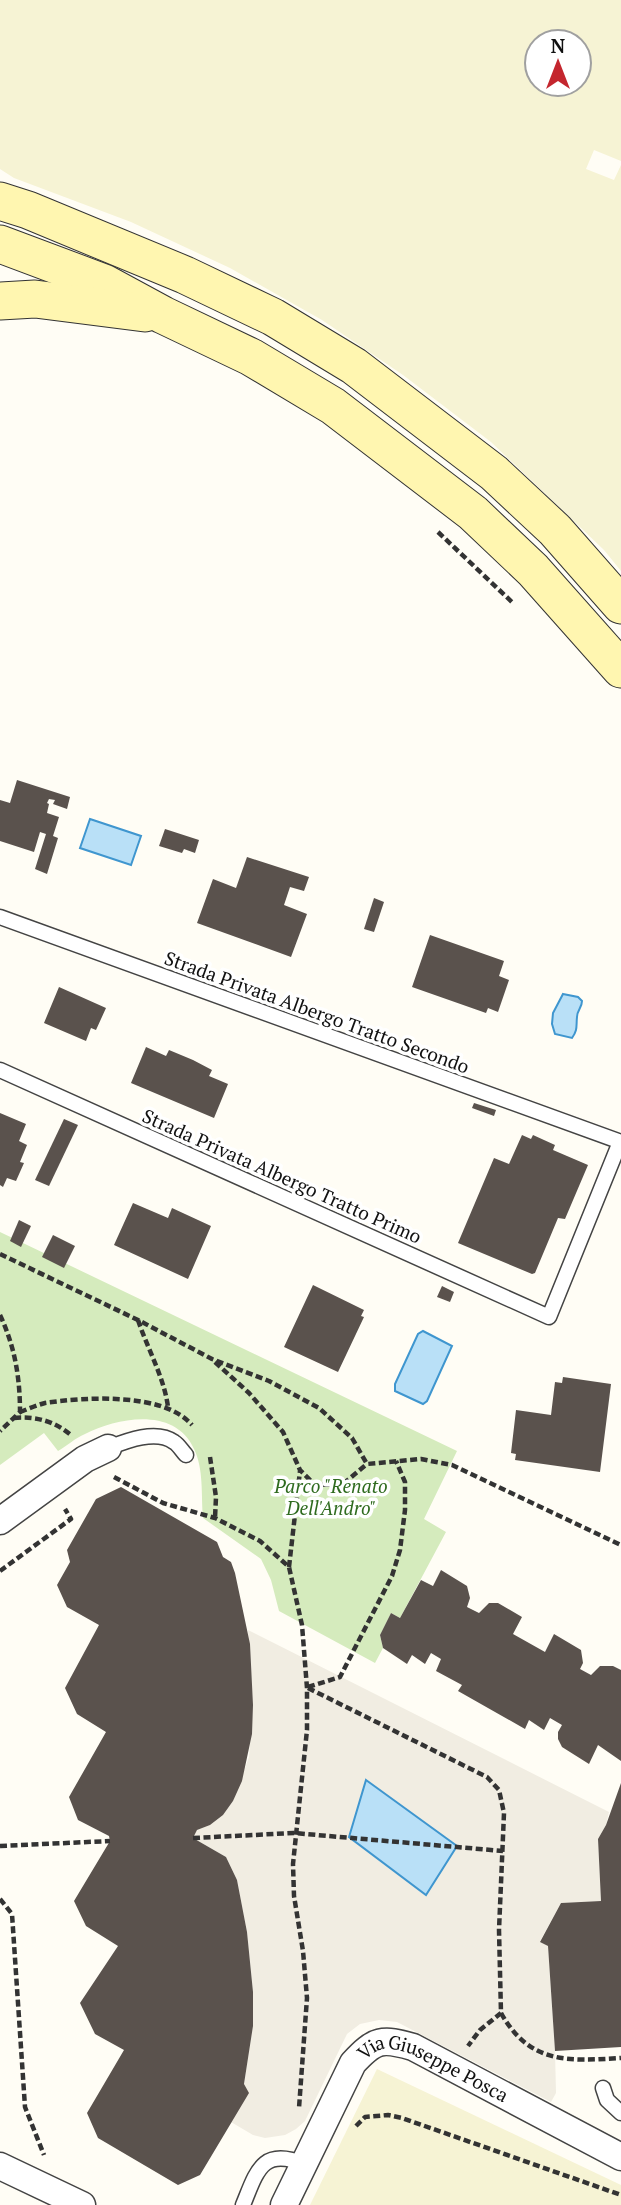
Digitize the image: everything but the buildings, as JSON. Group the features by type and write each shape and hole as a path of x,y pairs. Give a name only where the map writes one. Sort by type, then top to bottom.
{"main road":[{"path":"0,201 28,209 184,275 272,317 354,366 494,473 555,530 621,605"},
{"path":"0,244 104,283 251,357 333,406 473,513 533,570 621,668"},
{"path":"0,300 34,299 163,315"}],"street":[{"path":"0,1521 100,1461"},
{"name":"Via Giuseppe Posca","path":"284,2205 353,2063 368,2046 390,2040 413,2048 621,2157"},
{"path":"0,2166 82,2205"}],"lane":[{"name":"Strada Privata Albergo Tratto Secondo","path":"0,917 620,1142"},
{"name":"Strada Privata Albergo Tratto Primo","path":"0,1070 549,1317 620,1142"},
{"path":"100,1461 126,1441 150,1436 172,1440 186,1455"},
{"path":"603,2088 607,2100 621,2113"},
{"path":"243,2205 256,2175 269,2160 285,2157 304,2164"}],"path":[{"path":"433,528 520,610"},
{"path":"0,1254 138,1320 212,1359 269,1381 319,1408 352,1438 367,1464"},
{"path":"0,1315 10,1337 16,1362 20,1412 0,1431"},
{"path":"138,1320 166,1391 168,1407"},
{"path":"212,1359 249,1393 283,1432 300,1470 314,1485 343,1484 367,1464 421,1459 452,1465 621,1545"},
{"path":"15,1418 47,1420 78,1441 100,1461 163,1503 215,1518 260,1541 289,1567"},
{"path":"307,1688 340,1677 391,1576 400,1550 405,1510 405,1482 396,1461"},
{"path":"298,2115 307,1998 294,1896 294,1833 307,1730 307,1688 302,1625 289,1567 300,1470"},
{"path":"0,1571 71,1519 63,1506"},
{"path":"307,1688 487,1777 499,1790 504,1813 499,1930 502,2013 511,2031 533,2049 555,2058 621,2058"},
{"path":"193,1838 294,1833 503,1851"},
{"path":"0,1846 110,1841"},
{"path":"0,1899 12,1914 25,2107 48,2165 40,2185"},
{"path":"463,2052 480,2030 502,2013"},
{"path":"355,2127 365,2117 388,2115 402,2118 621,2195"}],"shaded area":[{"path":"0,0 621,0 621,161 594,150 586,169 614,180 621,165 621,571 604,550 491,442 403,375 322,320 230,268 131,222 14,178 0,169"},
{"path":"248,1630 609,1812 606,1825 598,1839 601,1901 561,1903 540,1941 548,1946 556,2093 551,2102 397,2022 379,2020 360,2024 347,2034 305,2121 296,2129 285,2135 265,2138 253,2135 231,2122 248,2093 244,2084 253,2026 253,1992 247,1932 237,1880 226,1857 193,1838 197,1830 210,1825 223,1815 233,1801 249,1757 253,1705"},
{"path":"377,2069 621,2185 621,2205 310,2205"}],"green space":[{"name":"Parco \"Renato Dell'Andro\"","path":"0,1232 457,1451 424,1519 446,1532 400,1618 391,1613 380,1635 383,1648 375,1663 279,1611 271,1580 261,1559 203,1518 201,1474 197,1457 185,1436 174,1427 145,1419 114,1423 81,1436 58,1451 44,1433 0,1465"}],"water":[{"path":"90,819 141,836 131,865 80,848"},
{"path":"563,994 578,997 582,1001 572,1038 555,1034 552,1024 553,1013"},
{"path":"423,1331 452,1346 427,1401 423,1404 395,1391 395,1384 418,1334"},
{"path":"366,1780 457,1846 426,1895 349,1837"}]}
